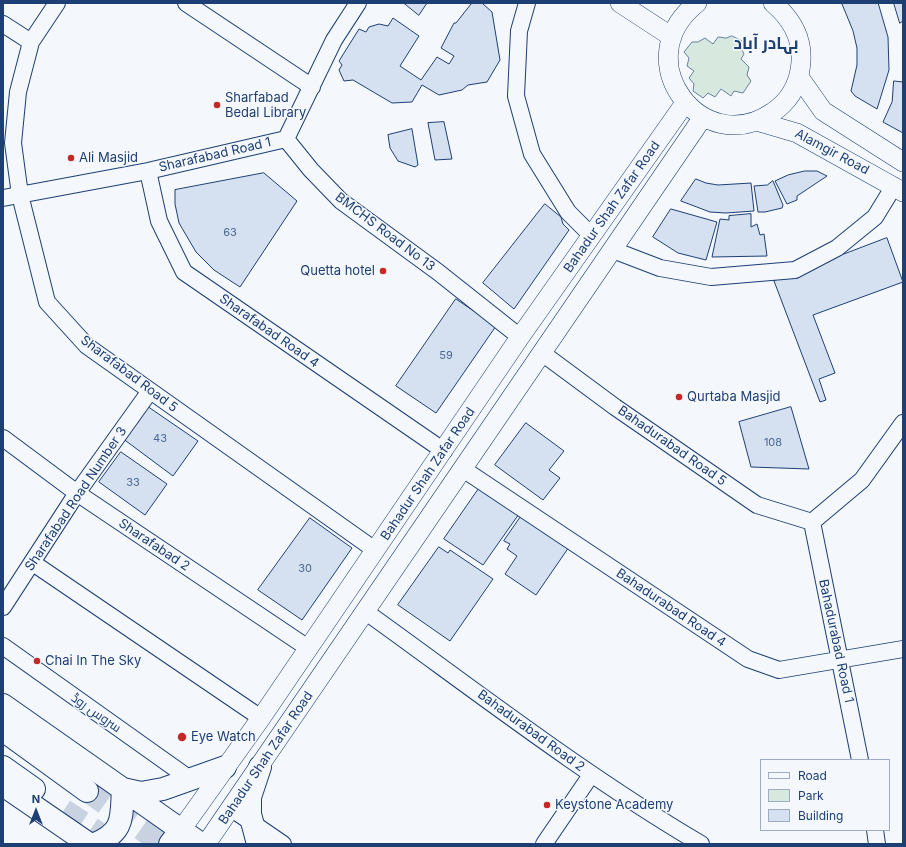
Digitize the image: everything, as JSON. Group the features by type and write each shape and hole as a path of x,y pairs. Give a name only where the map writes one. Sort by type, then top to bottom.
{"main road":[{"path":"3,705 123,789 175,837 201,844"},
{"path":"3,730 88,791"},
{"path":"3,767 64,810"},
{"path":"123,789 141,793 163,789 225,767"},
{"path":"258,844 253,823 250,797 260,767"},
{"path":"3,785 89,844 109,838 118,828 121,820 123,789"}],"street":[{"name":"Sharafabad Road 5","path":"57,3 32,42 18,92 13,143 20,195 47,302 88,346 375,550"},
{"path":"186,3 312,87"},
{"path":"286,139 334,40 358,3"},
{"path":"527,3 519,31 516,96 532,154 568,212 592,236"},
{"path":"620,3 672,37"},
{"path":"688,5 678,21 668,48 668,67 674,86 685,103 703,117 721,123 739,124 756,121 768,116 783,104 794,89 799,77 802,60 800,43 794,27 784,13 773,3"},
{"path":"794,27 797,3"},
{"path":"3,24 32,42"},
{"name":"Alamgir Road","path":"799,77 823,111 903,162"},
{"name":"Bahadur Shah Zafar Road","path":"175,837 261,718 520,338 685,103"},
{"name":"Bahadur Shah Zafar Road","path":"206,844 232,809 703,117"},
{"name":"Alamgir Road","path":"756,121 797,133 899,189"},
{"name":"Sharafabad Road 1","path":"3,198 148,171 286,139"},
{"name":"BMCHS Road No 13","path":"286,139 311,170 341,201 438,272 520,338"},
{"name":"Sharafabad Road 4","path":"148,171 159,221 184,272 444,451"},
{"path":"613,250 660,268 711,277 795,270 837,248 876,217 899,189"},
{"name":"Bahadurabad Road 5","path":"542,353 615,407 757,505 812,522"},
{"name":"Sharafabad Road Number 3","path":"3,607 77,493 150,391"},
{"path":"812,522 862,480 903,423"},
{"name":"Sharafabad 2","path":"3,438 77,493 308,648"},
{"name":"Bahadurabad Road 4","path":"463,469 748,659 779,670 903,649"},
{"name":"Bahadurabad Road 1","path":"812,522 860,759"},
{"path":"32,564 261,718"},
{"name":"Bahadurabad Road 2","path":"366,612 591,775 662,821 701,844"},
{"name":"سروس روڈ","path":"3,646 190,779"},
{"path":"544,844 591,775"},
{"path":"232,809 283,844"},
{"path":"874,831 877,844"}],"green space":[{"path":"732,36 742,41 741,48 744,54 741,59 749,67 747,75 751,81 743,93 734,91 731,96 721,89 715,97 708,93 703,98 693,91 694,84 689,78 694,71 687,66 689,58 684,52 692,42 698,42 705,38 713,44 718,37 726,38"}],"building":[{"path":"404,3 427,3 419,15"},
{"path":"469,3 482,3 492,12 500,60 487,82 468,85 462,90 439,95 422,85 412,102 392,103 353,80 344,81 339,70 342,65 339,61 359,29 366,32 369,27 379,24 388,26 393,18 419,36 400,66 421,80 437,57 449,64 454,56 441,48 454,23 456,23 471,4"},
{"path":"842,3 878,3 879,6 888,37 889,70 877,109 855,96 851,91 857,65 857,48 853,31"},
{"path":"894,3 903,3 903,21 900,23"},
{"path":"894,81 903,82 903,133 883,122 892,102"},
{"path":"444,122 452,159 435,160 428,123"},
{"path":"412,129 418,165 415,167 398,161 390,148 388,135"},
{"path":"805,171 817,171 827,176 797,196 797,200 787,204 775,181 788,175"},
{"path":"264,173 297,201 240,287 214,270 196,252 179,223 175,204 175,190"},
{"path":"696,179 706,183 718,185 751,183 754,211 726,213 710,212 681,201"},
{"path":"773,181 783,205 782,208 758,212 754,186 767,185"},
{"path":"545,204 561,217 563,224 569,230 514,309 483,283"},
{"path":"671,209 717,222 706,260 678,253 653,237"},
{"path":"751,214 751,227 757,224 760,235 764,234 767,256 712,257 720,219 729,220 729,216"},
{"path":"887,238 903,282 813,315 835,373 819,379 826,400 820,402 774,281"},
{"path":"456,299 496,326 436,413 396,386"},
{"path":"147,406 198,441 173,476 122,438"},
{"path":"791,407 809,469 751,467 739,422"},
{"path":"526,423 564,451 549,470 560,478 543,500 495,465"},
{"path":"121,452 167,484 145,515 99,482"},
{"path":"480,487 519,514 483,565 444,539"},
{"path":"522,515 569,547 536,595 505,574 517,556 507,549 510,544 504,541"},
{"path":"310,518 352,548 302,620 258,590"},
{"path":"439,547 448,553 450,550 493,579 450,641 398,605"}],"tunnel":[{"path":"87,791 162,844"},
{"path":"64,810 116,844"}],"place":[{"name":"Sharfabad Bedal Library","path":"217,105"},
{"name":"Ali Masjid","path":"71,158"},
{"name":"Quetta hotel","path":"383,271"},
{"name":"Qurtaba Masjid","path":"679,397"},
{"name":"Chai In The Sky","path":"37,661"},
{"name":"Eye Watch","path":"182,737"},
{"name":"Keystone Academy","path":"547,805"}],"district":[{"name":"بہادر آباد","path":"766,44"}]}
